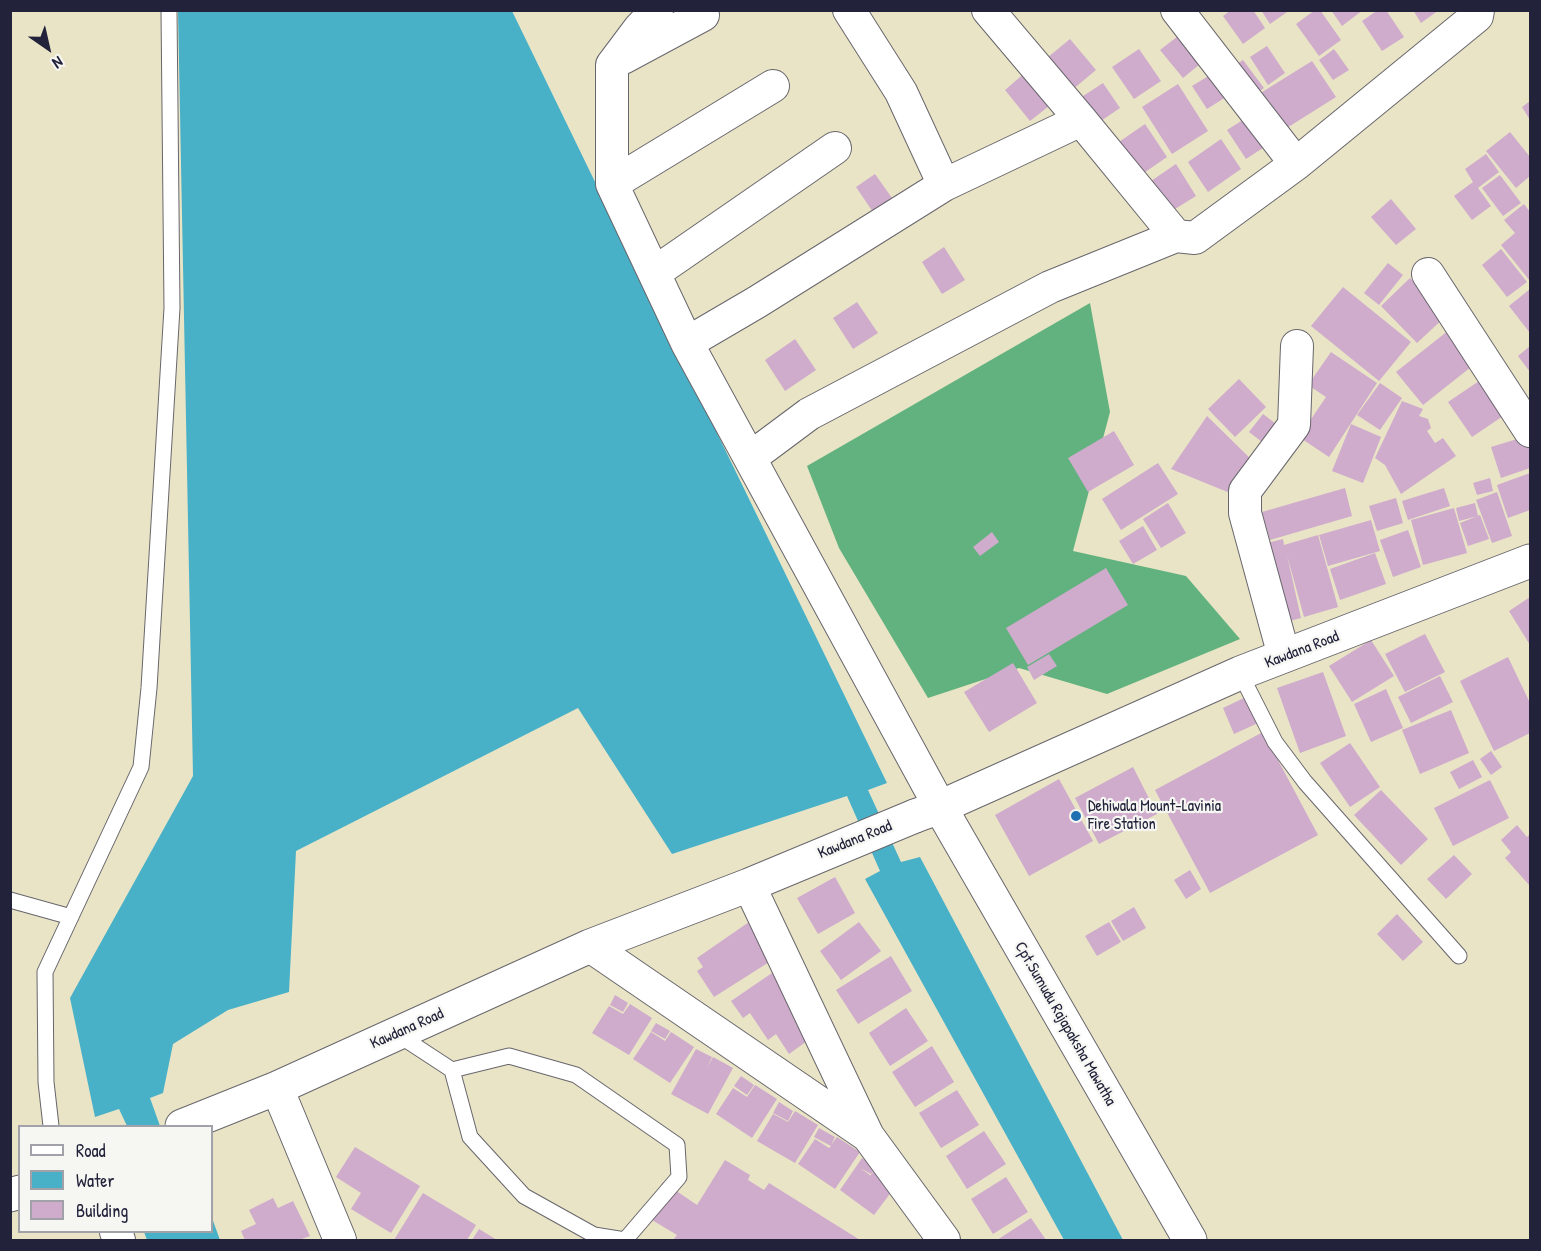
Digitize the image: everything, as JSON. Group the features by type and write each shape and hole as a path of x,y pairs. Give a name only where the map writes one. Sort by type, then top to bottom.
{"main road":[{"name":"Kawdana Road","path":"184,1125 277,1088 590,946 749,885 927,811 1240,673 1530,561"},
{"name":"Cpt.Sumudu Rajapaksha Mawatha","path":"927,811 1190,1240"}],"street":[{"path":"657,10 612,64 612,184 687,343 750,458 927,811"},
{"path":"849,10 901,92 944,185"},
{"path":"988,10 1176,236"},
{"path":"1177,10 1296,164"},
{"path":"750,458 809,414 1039,292 1176,236 1195,238 1296,164 1477,16 1478,10"},
{"path":"612,64 703,15"},
{"path":"612,184 773,86"},
{"path":"687,343 944,185 1081,120"},
{"path":"654,273 836,148"},
{"path":"1428,274 1530,431"},
{"path":"1284,656 1245,513 1245,491 1294,424 1297,346"},
{"path":"749,885 868,1136 944,1240"},
{"path":"590,946 868,1136"},
{"path":"277,1088 340,1240"}],"lane":[{"path":"51,1125 46,1082 45,972 141,767 149,688 172,308 169,10"},
{"path":"1240,673 1275,742 1305,782 1459,956"},
{"path":"10,900 71,917"},
{"path":"397,1034 452,1070 470,1137 524,1196 594,1235 625,1240 679,1177 677,1145 576,1075 509,1056 452,1070"}],"green space":[{"path":"1090,303 1110,412 1073,551 1186,576 1240,639 1107,694 1019,668 928,698 839,548 807,466"}],"water":[{"path":"178,11 512,11 887,783 868,790 901,862 920,857 1123,1240 1064,1240 865,879 880,871 847,796 672,854 578,708 296,851 289,992 228,1010 173,1044 163,1093 150,1098 160,1125 127,1125 119,1109 95,1117 70,998 193,776"},
{"path":"213,1221 220,1240 147,1240 144,1233 213,1233"}],"building":[{"path":"1231,10 1253,10 1265,28 1243,44 1223,16"},
{"path":"1261,10 1290,10 1270,24"},
{"path":"1315,10 1320,10 1341,40 1319,56 1296,24"},
{"path":"1331,10 1363,10 1342,26"},
{"path":"1378,10 1386,10 1404,37 1382,51 1362,21"},
{"path":"1413,10 1439,10 1421,23"},
{"path":"1182,33 1205,60 1183,78 1160,50"},
{"path":"1070,39 1096,70 1072,90 1047,58"},
{"path":"1267,46 1285,73 1268,85 1250,57"},
{"path":"1139,49 1161,81 1134,99 1112,67"},
{"path":"1334,49 1349,70 1333,80 1319,60"},
{"path":"1243,60 1264,88 1252,97 1231,68"},
{"path":"1312,61 1336,97 1282,131 1259,94"},
{"path":"1027,71 1053,103 1030,121 1005,90"},
{"path":"1215,72 1229,95 1207,109 1192,86"},
{"path":"1103,83 1120,108 1095,125 1077,100"},
{"path":"1178,84 1208,131 1172,154 1142,107"},
{"path":"1530,101 1530,120 1522,107"},
{"path":"1254,113 1272,142 1246,159 1227,130"},
{"path":"1145,124 1167,157 1138,177 1116,144"},
{"path":"1510,132 1530,157 1530,176 1516,188 1486,151"},
{"path":"1221,139 1241,169 1208,192 1188,162"},
{"path":"1486,154 1499,172 1478,188 1491,206 1472,220 1454,196 1473,182 1465,169"},
{"path":"1176,164 1196,196 1167,214 1148,183"},
{"path":"875,174 897,205 877,218 856,187"},
{"path":"1500,175 1521,203 1503,216 1482,188"},
{"path":"1391,199 1416,229 1396,245 1371,217"},
{"path":"1524,204 1530,212 1530,281 1501,245 1515,233 1504,220"},
{"path":"944,247 965,280 942,294 922,262"},
{"path":"1501,249 1527,282 1507,297 1482,265"},
{"path":"1388,263 1403,275 1379,305 1364,293"},
{"path":"1410,278 1446,316 1417,343 1381,306"},
{"path":"1343,287 1411,342 1379,381 1311,326"},
{"path":"1530,289 1530,333 1509,306"},
{"path":"857,302 878,333 853,349 833,318"},
{"path":"1449,330 1476,363 1423,405 1396,372"},
{"path":"795,339 816,370 785,391 765,360"},
{"path":"1530,346 1530,372 1518,356"},
{"path":"1331,352 1377,383 1329,457 1299,437 1326,397 1308,385"},
{"path":"1485,377 1509,412 1472,437 1448,402"},
{"path":"1239,379 1266,407 1235,437 1208,409"},
{"path":"1380,383 1402,398 1380,430 1357,415"},
{"path":"1402,401 1423,409 1419,416 1428,419 1431,428 1427,431 1435,443 1443,438 1456,456 1401,494 1385,465 1375,458"},
{"path":"1263,414 1284,430 1270,448 1249,432"},
{"path":"1207,416 1258,466 1235,495 1171,469"},
{"path":"1351,424 1381,437 1363,483 1332,471"},
{"path":"1114,431 1134,465 1088,492 1068,458"},
{"path":"1527,436 1530,447 1530,468 1501,478 1491,447"},
{"path":"1158,463 1178,494 1121,530 1102,499"},
{"path":"1530,473 1530,510 1508,518 1497,485"},
{"path":"1490,478 1493,491 1477,495 1473,483"},
{"path":"1345,488 1352,516 1270,540 1262,512"},
{"path":"1444,488 1450,506 1408,520 1402,501"},
{"path":"1497,492 1512,536 1492,543 1476,500"},
{"path":"1396,498 1403,523 1377,531 1369,506"},
{"path":"1168,503 1186,533 1161,548 1143,519"},
{"path":"1475,503 1478,516 1459,521 1456,508"},
{"path":"1454,508 1467,553 1423,565 1411,520"},
{"path":"1480,515 1489,539 1468,546 1460,523"},
{"path":"1371,520 1380,551 1328,566 1319,535"},
{"path":"1143,526 1157,550 1133,564 1119,541"},
{"path":"1408,530 1421,567 1393,577 1380,540"},
{"path":"992,532 999,542 980,556 973,547"},
{"path":"1318,535 1338,607 1304,617 1287,555 1301,618 1282,623 1263,544 1283,539 1284,545"},
{"path":"1375,553 1386,584 1340,600 1330,569"},
{"path":"1106,568 1128,605 1028,665 1006,628"},
{"path":"1530,597 1530,645 1509,611"},
{"path":"1425,634 1445,672 1405,692 1385,654"},
{"path":"1371,640 1394,676 1352,702 1329,666"},
{"path":"1049,654 1057,666 1034,680 1027,667"},
{"path":"1508,657 1530,703 1530,733 1494,751 1460,681"},
{"path":"1013,663 1037,703 989,732 964,692"},
{"path":"1323,672 1346,736 1300,753 1277,688"},
{"path":"1440,676 1453,702 1411,723 1398,697"},
{"path":"1386,689 1403,728 1371,742 1354,704"},
{"path":"1246,697 1258,723 1234,734 1223,708"},
{"path":"1451,710 1469,753 1420,774 1402,730"},
{"path":"1263,732 1318,835 1210,893 1155,790"},
{"path":"1350,743 1380,787 1350,807 1320,763"},
{"path":"1491,751 1502,767 1491,775 1480,759"},
{"path":"1473,760 1482,777 1459,789 1450,772"},
{"path":"1133,767 1157,814 1099,844 1075,798"},
{"path":"1059,779 1093,841 1029,876 995,815"},
{"path":"1490,780 1509,818 1453,846 1434,808"},
{"path":"1381,790 1428,839 1401,865 1354,815"},
{"path":"1517,825 1527,837 1530,834 1530,886 1505,858 1511,852 1501,840"},
{"path":"1454,855 1472,874 1446,899 1427,879"},
{"path":"1190,870 1201,889 1186,899 1174,880"},
{"path":"835,877 855,913 818,934 797,898"},
{"path":"1134,907 1146,928 1123,941 1111,921"},
{"path":"1397,914 1423,942 1403,961 1377,934"},
{"path":"749,922 774,959 714,997 697,971 703,967 697,958"},
{"path":"859,922 881,951 841,980 820,951"},
{"path":"1109,922 1121,942 1097,956 1085,936"},
{"path":"891,956 912,991 858,1024 836,990"},
{"path":"772,973 814,1036 789,1054 776,1034 768,1040 750,1013 743,1018 731,1001"},
{"path":"615,995 628,1003 623,1012 610,1005"},
{"path":"630,1004 652,1018 629,1055 592,1033 609,1006 623,1014"},
{"path":"906,1008 928,1041 890,1066 869,1033"},
{"path":"656,1023 670,1031 665,1039 651,1031"},
{"path":"651,1032 665,1041 671,1032 694,1047 670,1083 633,1059"},
{"path":"932,1046 954,1082 915,1107 892,1072"},
{"path":"696,1049 712,1057 707,1068 713,1057 733,1068 708,1114 671,1094"},
{"path":"741,1076 754,1085 747,1095 734,1086"},
{"path":"755,1085 777,1099 752,1138 716,1114 733,1088 747,1097"},
{"path":"957,1090 979,1125 941,1148 919,1113"},
{"path":"779,1102 793,1111 788,1121 773,1113"},
{"path":"795,1111 818,1125 795,1163 757,1141 773,1114 788,1122"},
{"path":"819,1128 835,1137 831,1145 837,1137 860,1152 835,1189 798,1164 815,1139 829,1148 831,1146 814,1137"},
{"path":"984,1131 1006,1164 967,1189 946,1156"},
{"path":"355,1147 420,1186 391,1233 351,1209 361,1193 336,1177"},
{"path":"862,1158 876,1167 871,1174 860,1168 870,1175 869,1177 877,1167 898,1183 874,1215 840,1190"},
{"path":"725,1160 750,1175 748,1180 764,1190 769,1183 860,1240 673,1240 677,1235 642,1214 663,1182 697,1205"},
{"path":"1006,1177 1028,1212 993,1234 971,1199"},
{"path":"423,1193 476,1225 467,1240 394,1240"},
{"path":"273,1198 278,1208 293,1201 310,1236 299,1240 245,1240 241,1231 256,1224 249,1210"},
{"path":"1031,1218 1046,1240 997,1240"},
{"path":"479,1229 497,1240 472,1240"}],"place":[{"name":"Dehiwala Mount-Lavinia Fire Station","path":"1076,816"}]}
